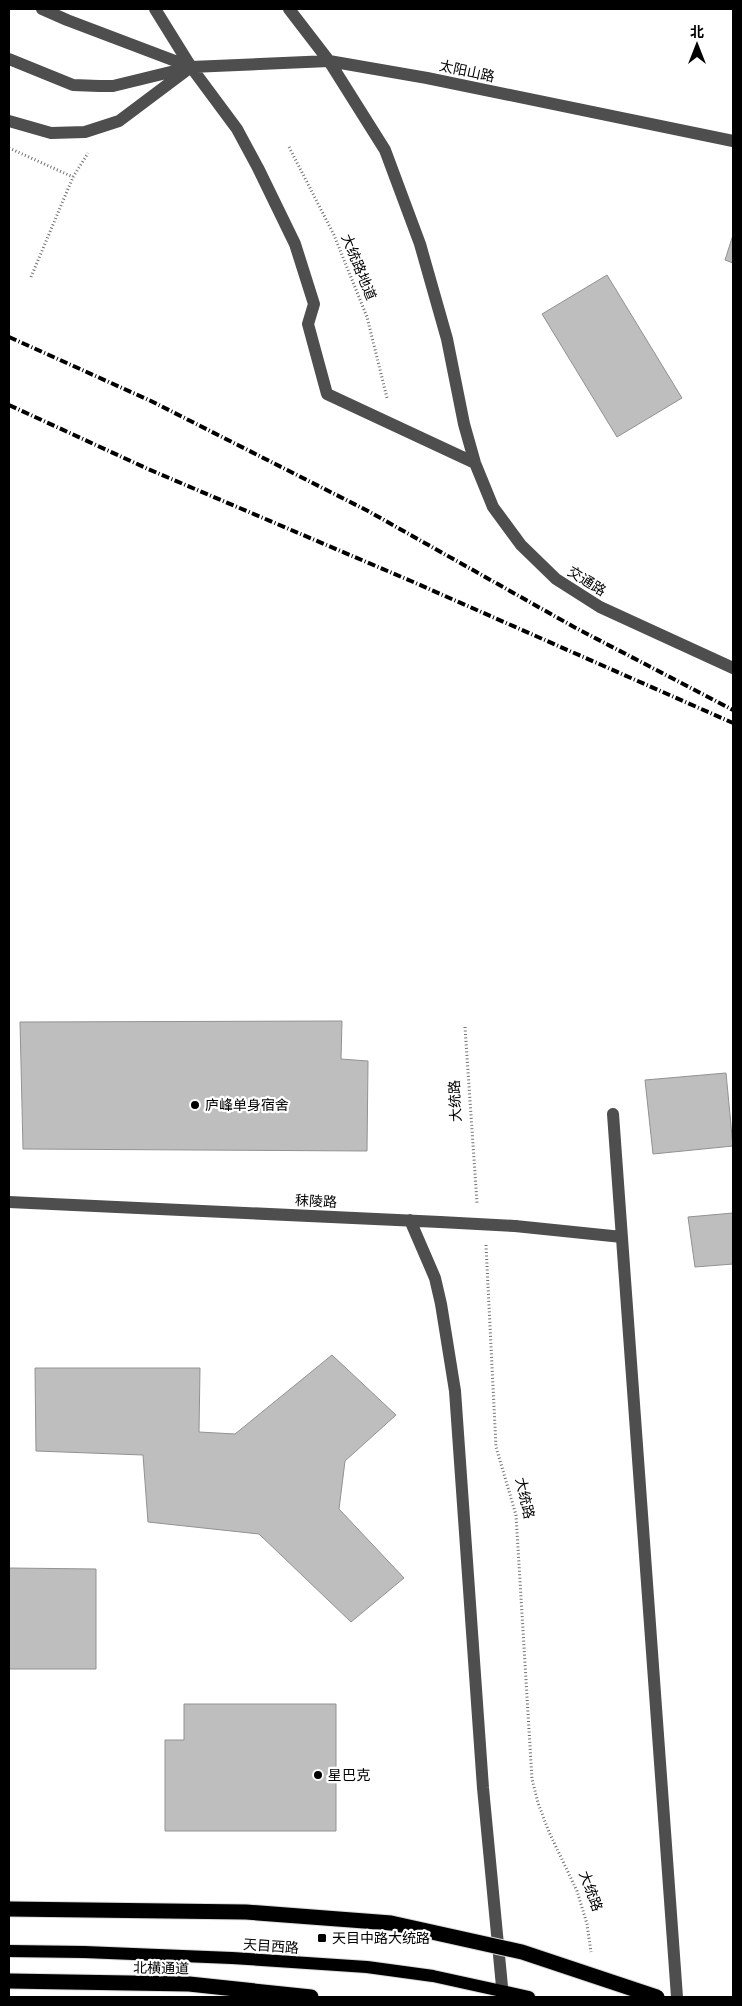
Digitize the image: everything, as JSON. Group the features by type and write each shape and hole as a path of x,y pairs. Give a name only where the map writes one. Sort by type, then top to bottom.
{"highway":[{"path":"9,1909 246,1912 391,1924 522,1952 657,1997"},
{"name":"北横通道","path":"9,1981 188,1984 311,1997"}],"main road":[{"name":"天目西路","path":"9,1951 222,1958 367,1967 433,1976 503,1994 529,1997"}],"street":[{"path":"42,9 191,66"},
{"path":"155,9 191,66 240,135 295,244 314,304 308,324 327,394 475,463"},
{"path":"289,9 330,61"},
{"path":"9,59 72,85 113,86 191,66"},
{"name":"太阳山路","path":"191,66 330,61 427,78 733,141"},
{"name":"交通路","path":"330,61 385,150 420,244 447,340 464,424 475,463 493,507 521,545 556,579 600,607 733,668"},
{"path":"9,121 51,133 85,132 119,121 191,66"},
{"path":"613,1114 676,1997"},
{"name":"秣陵路","path":"9,1202 410,1220 515,1226 622,1237"},
{"path":"410,1220 435,1278 455,1391 483,1788 503,1994"}],"path":[{"name":"大统路地道","path":"289,147 334,235 367,317 388,404"},
{"path":"9,148 73,177 30,277"},
{"name":"大统路","path":"466,1027 475,1198 478,1207"},
{"name":"大统路","path":"485,1242 496,1447 516,1514 532,1779 538,1803 549,1832 577,1891 587,1924 592,1961"}],"building":[{"path":"733,235 733,263 725,260"},
{"path":"607,275 682,398 617,437 542,314"},
{"name":"庐峰单身宿舍","path":"342,1021 341,1059 368,1061 367,1151 23,1149 20,1022"},
{"path":"726,1073 733,1146 653,1154 645,1080"},
{"path":"733,1213 733,1264 695,1267 688,1217"},
{"path":"332,1355 396,1415 345,1461 339,1509 404,1578 351,1622 259,1534 148,1522 143,1455 36,1451 35,1368 200,1368 199,1432 235,1434"},
{"path":"9,1568 96,1569 96,1669 9,1669"},
{"path":"184,1704 336,1704 336,1831 165,1831 165,1740 184,1740"}],"railway":[{"path":"9,337 151,401 368,511 574,627 733,710"},
{"path":"9,405 148,469 411,581 733,723"}],"place":[{"name":"庐峰单身宿舍","path":"195,1105"},
{"name":"星巴克","path":"318,1775"},
{"name":"天目中路大统路","path":"322,1938"}]}
